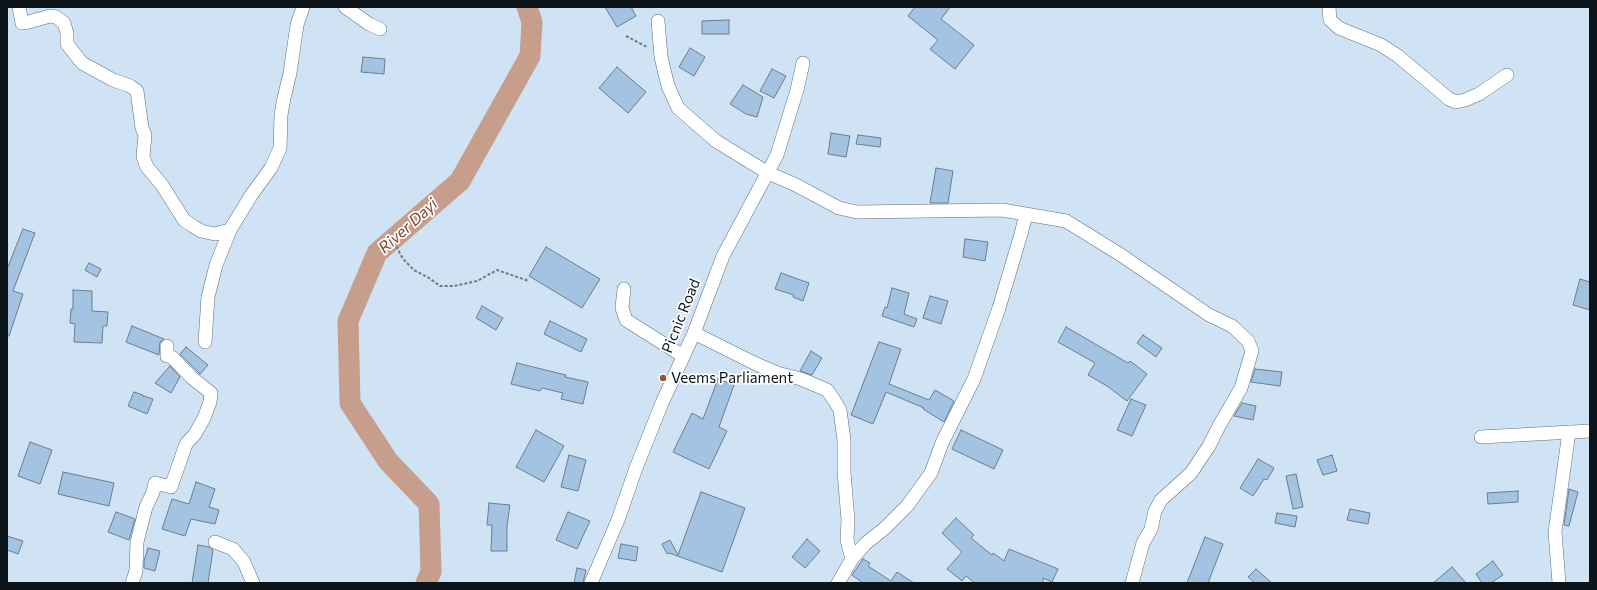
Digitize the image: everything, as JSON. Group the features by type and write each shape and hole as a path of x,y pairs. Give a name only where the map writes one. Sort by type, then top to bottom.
{"street":[{"path":"19,7 22,22 25,23 50,16 56,17 64,23 67,33 67,44 82,63 113,80 130,86 137,91 142,128 145,135 144,157 147,167 162,185 184,220 201,232 216,234 230,230"},
{"path":"206,342 208,297 216,265 230,230 252,194 271,168 280,148 281,115 290,73 297,25 303,7"},
{"path":"345,7 369,24 380,29"},
{"path":"1329,7 1330,20 1339,28 1381,45 1398,56 1449,99 1456,102 1479,94 1507,75"},
{"path":"658,20 661,57 668,86 678,108 716,141 768,173 801,187 839,208 857,212 1002,210 1041,218 1066,221 1121,255 1209,315 1232,326 1248,341 1252,351 1241,388 1218,426 1209,446 1191,473 1166,495 1154,511 1151,529 1144,543 1132,583"},
{"name":"Picnic Road","path":"592,583 618,520 636,468 662,403 694,333 722,256 777,155 797,90 803,63"},
{"path":"838,583 852,559 865,544 885,528 907,506 931,473 942,443 974,379 999,308 1026,214"},
{"path":"624,289 622,308 626,320 683,356"},
{"path":"694,333 754,363 778,373 801,378 827,390 834,400 840,410 844,440 844,472 848,520 847,540 852,559"},
{"path":"132,583 136,571 137,542 146,507 153,492 155,483 171,487 186,444 196,434 210,402 211,393 191,377 172,357 167,356 167,346"},
{"path":"1481,437 1590,431"},
{"path":"1559,583 1555,532 1569,432"},
{"path":"215,542 233,549 244,562 253,583"}],"path":[{"path":"626,36 648,47"},
{"path":"394,242 403,259 414,270 440,286 454,286 477,281 497,270 529,281"}],"building":[{"path":"605,7 631,7 636,16 617,27"},
{"path":"915,7 950,7 941,19 974,45 955,69 930,49 938,40 908,16"},
{"path":"729,20 729,34 702,34 702,21"},
{"path":"690,48 705,57 694,76 679,67"},
{"path":"363,57 385,59 384,74 361,72"},
{"path":"617,67 646,92 628,113 599,88"},
{"path":"772,69 786,76 774,98 760,91"},
{"path":"743,85 763,97 757,117 746,114 730,104"},
{"path":"831,133 850,136 846,157 828,154"},
{"path":"858,135 881,138 880,147 856,144"},
{"path":"936,168 953,171 948,203 930,203"},
{"path":"23,229 35,233 13,291 23,294 9,336 7,336 7,269"},
{"path":"965,239 988,242 985,261 963,257"},
{"path":"546,247 600,279 582,308 529,276"},
{"path":"89,263 101,269 97,277 85,270"},
{"path":"781,273 809,283 803,301 793,297 794,295 775,289"},
{"path":"1580,279 1590,282 1590,310 1573,305"},
{"path":"892,288 909,293 904,314 917,319 914,327 882,316 885,307 887,308"},
{"path":"73,290 92,291 92,311 108,312 107,326 103,326 102,343 74,342 75,324 70,323 71,309 73,309"},
{"path":"930,296 948,301 941,324 923,318"},
{"path":"482,306 503,318 496,330 476,318"},
{"path":"550,321 587,339 581,352 544,334"},
{"path":"132,326 164,339 160,342 159,355 126,342"},
{"path":"1066,327 1128,363 1130,361 1147,374 1127,401 1107,386 1088,375 1095,363 1058,342"},
{"path":"1143,335 1162,348 1156,357 1137,343"},
{"path":"879,342 901,349 889,384 929,400 935,390 954,401 944,422 923,409 924,408 886,392 873,424 851,415"},
{"path":"186,347 208,365 200,374 180,354"},
{"path":"811,351 822,358 812,375 800,371"},
{"path":"517,363 588,382 583,404 561,399 563,393 542,388 540,391 511,384"},
{"path":"170,366 180,377 171,393 155,383"},
{"path":"1255,369 1282,372 1280,386 1251,382"},
{"path":"718,379 734,385 719,427 727,431 709,469 673,452 692,413 703,419"},
{"path":"134,392 143,395 143,397 153,399 147,414 128,406"},
{"path":"1131,399 1146,405 1132,436 1117,430"},
{"path":"1242,403 1256,406 1253,420 1234,416"},
{"path":"536,430 564,446 544,482 516,467"},
{"path":"961,430 1003,450 994,469 952,449"},
{"path":"30,442 52,450 40,484 18,476"},
{"path":"569,455 586,460 578,491 561,487"},
{"path":"1332,455 1337,471 1323,475 1317,460"},
{"path":"1258,459 1274,468 1267,480 1264,479 1253,496 1240,488"},
{"path":"63,472 114,483 109,506 58,494"},
{"path":"1296,474 1303,507 1293,509 1286,476"},
{"path":"196,482 215,489 209,507 219,510 215,524 191,519 185,536 162,529 172,499 189,504"},
{"path":"1569,489 1578,492 1569,526 1564,525"},
{"path":"1518,491 1518,502 1488,504 1487,493"},
{"path":"701,492 745,508 722,572 669,553 667,554 662,544 670,540 678,555"},
{"path":"489,503 510,505 507,526 507,551 491,551 492,525 487,525"},
{"path":"1350,509 1370,513 1368,524 1347,520"},
{"path":"116,512 135,519 129,540 108,532"},
{"path":"568,512 590,521 577,549 556,540"},
{"path":"1277,513 1297,516 1295,527 1275,523"},
{"path":"956,518 974,535 971,538 992,555 993,553 1004,561 1009,549 1058,569 1052,582 1043,578 1043,583 975,583 966,576 962,581 947,569 962,552 942,533"},
{"path":"7,536 23,541 18,554 7,550"},
{"path":"1205,537 1223,544 1208,583 1187,583"},
{"path":"807,539 820,551 805,568 792,557"},
{"path":"621,544 638,547 636,561 618,558"},
{"path":"198,545 209,547 213,550 208,583 192,583"},
{"path":"148,548 160,551 155,571 144,568 144,561"},
{"path":"863,559 870,563 868,566 891,581 897,572 914,583 863,583 852,575"},
{"path":"1493,561 1503,575 1491,583 1482,583 1476,574"},
{"path":"1452,567 1466,583 1433,583"},
{"path":"577,568 586,570 583,583 574,583"},
{"path":"1256,569 1272,583 1255,583 1248,577"}],"waterway":[{"name":"River Dayi","path":"426,583 431,572 429,504 388,461 350,403 348,321 377,253 460,181 530,56 532,22 527,7"}],"place":[{"name":"Veems Parliament","path":"663,378"}]}
